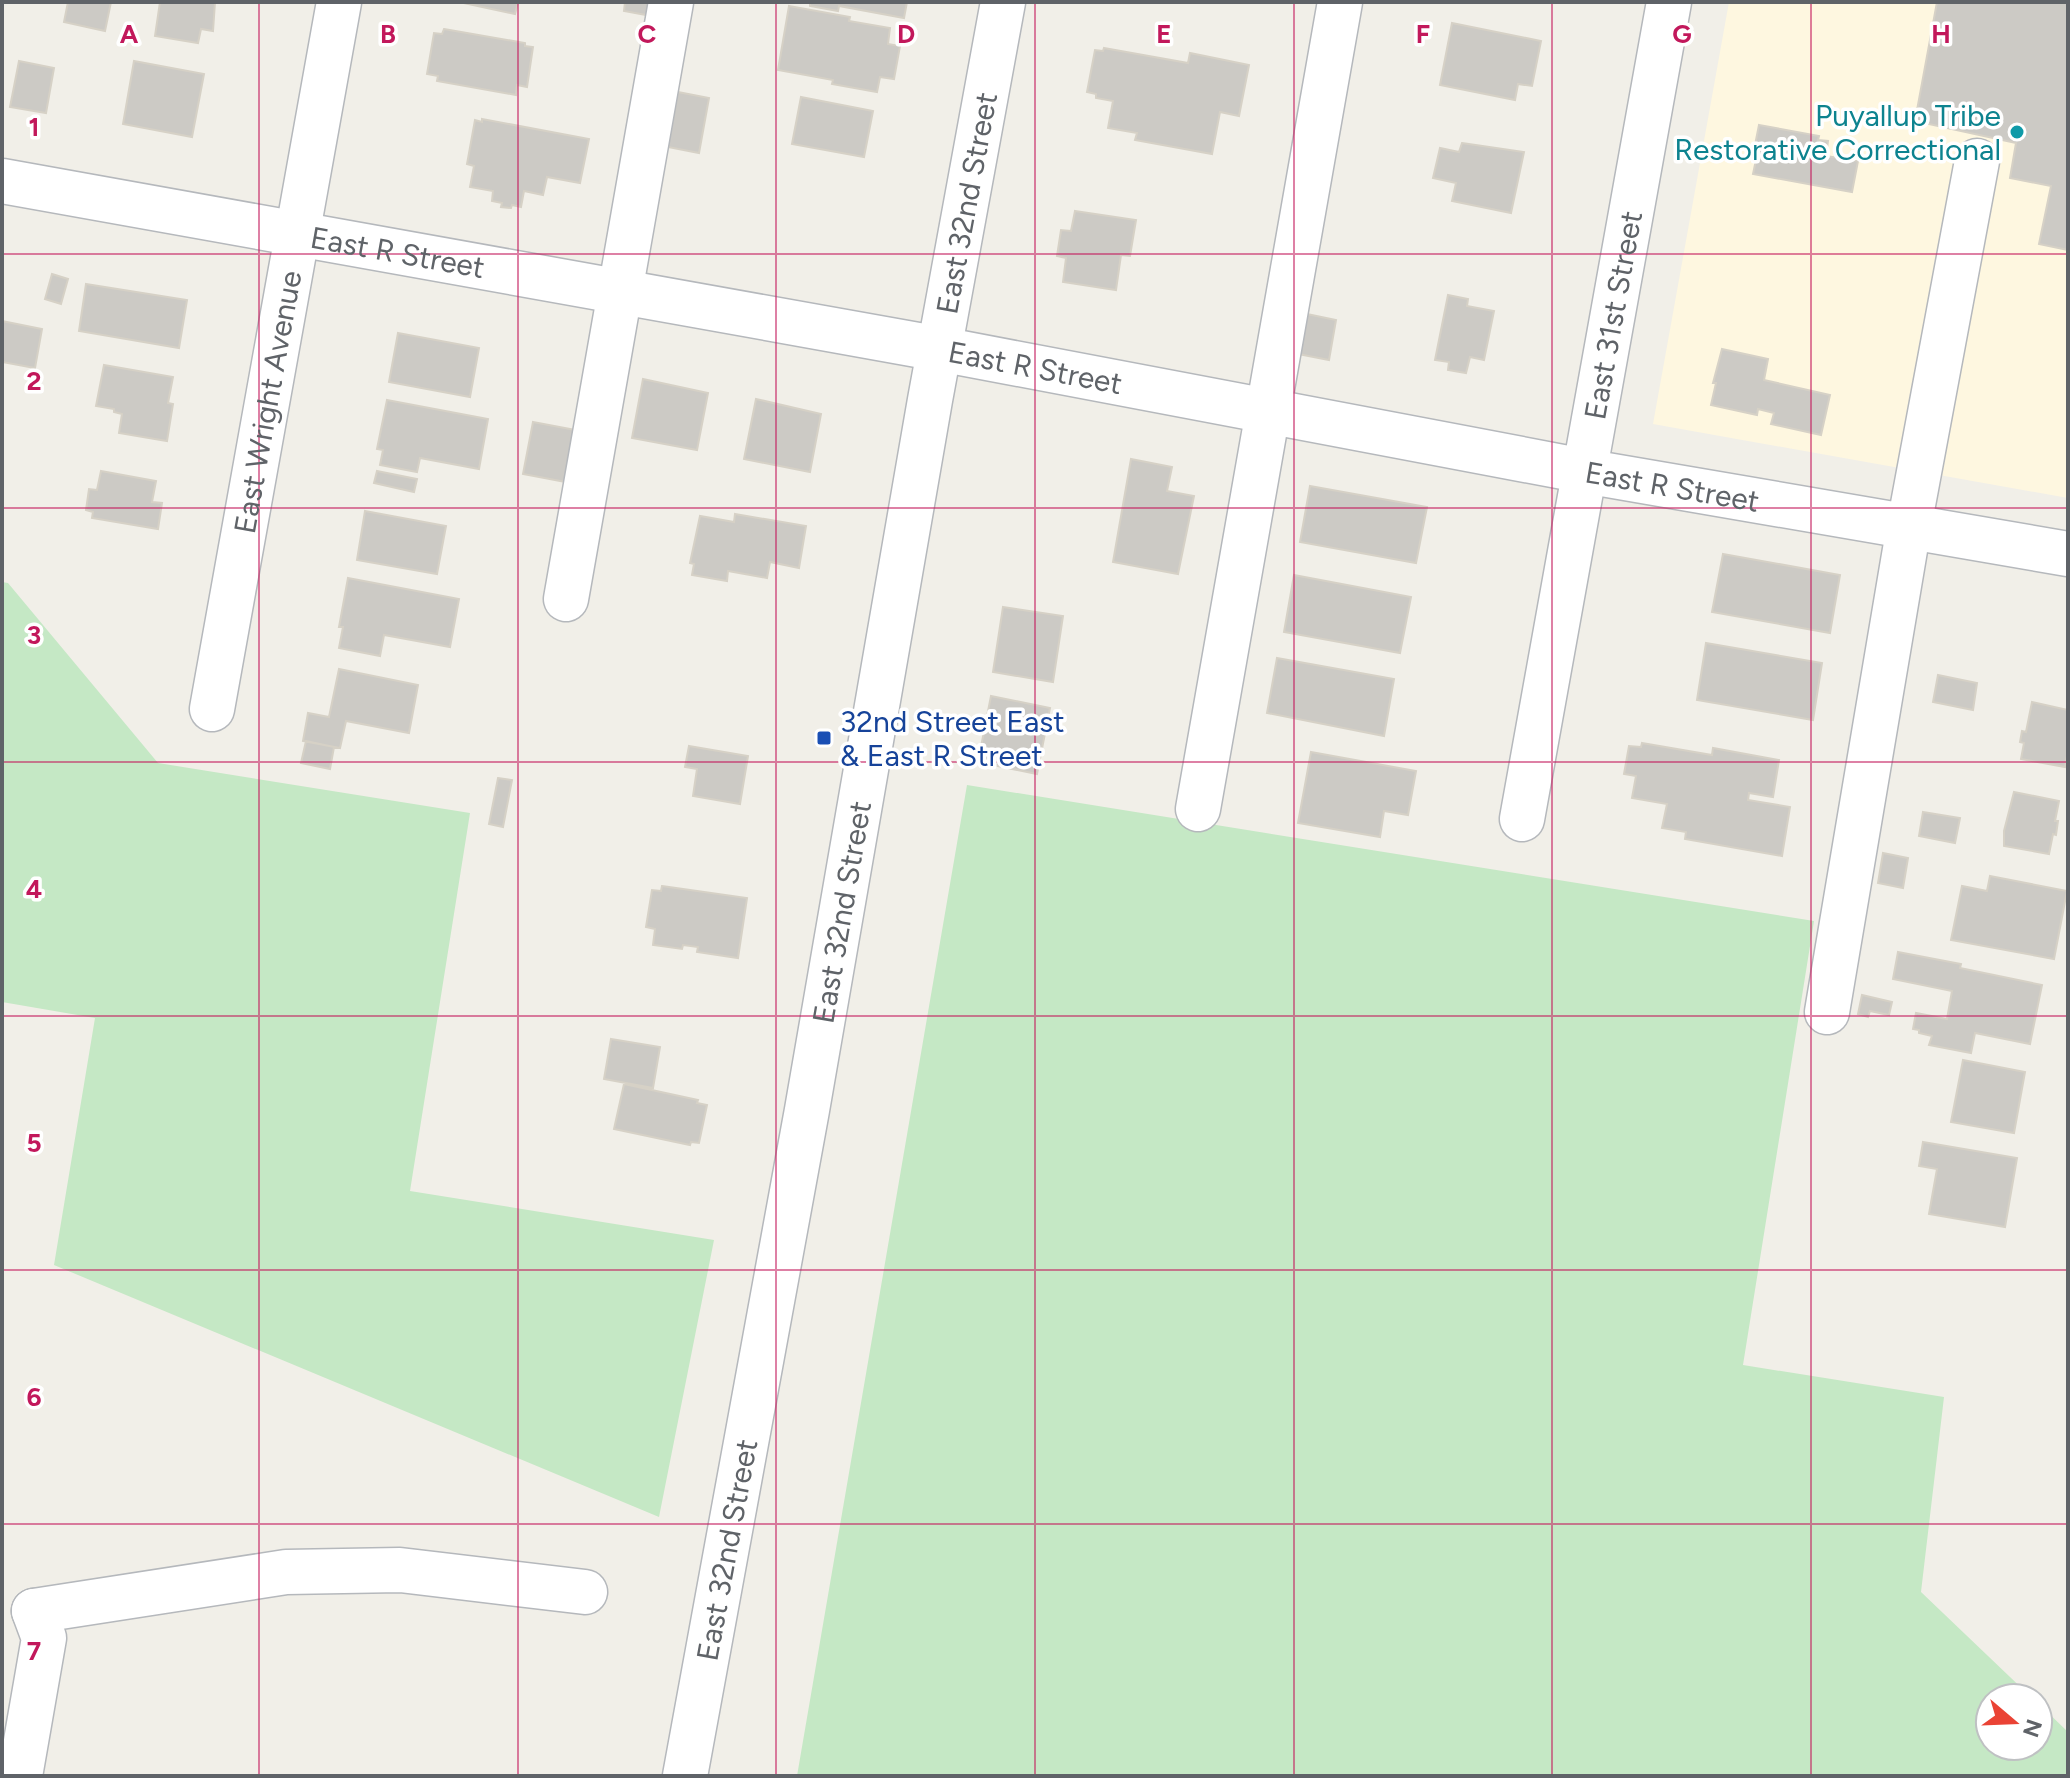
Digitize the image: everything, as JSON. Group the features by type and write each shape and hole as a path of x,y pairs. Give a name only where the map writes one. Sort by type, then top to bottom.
{"street":[{"name":"East Wright Avenue","path":"212,709 339,2"},
{"path":"566,599 671,2"},
{"name":"East 32nd Street","path":"685,1776 807,1110 1003,2"},
{"path":"1198,809 1340,2"},
{"name":"East 31st Street","path":"1522,819 1669,2"},
{"path":"1827,1012 1909,526 1977,161"},
{"name":"East R Street","path":"2,181 940,349 1584,471 2068,554"},
{"path":"18,1605 286,1572 400,1570 585,1592"},
{"path":"18,1605 44,1638 20,1776"}],"shaded area":[{"path":"1729,2 2068,2 2068,498 1653,424"}],"green space":[{"path":"2,582 8,583 158,763 470,813 410,1191 714,1240 659,1517 54,1265 95,1018 2,1002"},
{"path":"967,785 1814,921 1743,1365 1944,1397 1921,1592 2015,1682 1974,1682 1974,1762 2054,1762 2054,1718 2068,1732 2068,1776 797,1776"}],"building":[{"path":"68,2 111,2 105,31 64,22"},
{"path":"160,2 215,2 213,31 201,29 198,43 155,36"},
{"path":"459,2 518,2 515,14"},
{"path":"625,2 660,2 657,17 624,11"},
{"path":"810,2 907,2 904,18 839,6 838,11 810,6"},
{"name":"Puyallup Tribe Restorative Correctional","path":"1937,2 2068,2 2068,250 2039,244 2051,186 2010,178 2016,143 1915,121"},
{"path":"789,6 890,28 888,44 900,46 894,79 880,77 877,92 778,70"},
{"path":"1452,23 1541,41 1532,86 1518,84 1515,100 1440,85"},
{"path":"444,29 533,47 527,87 517,85 516,95 437,81 438,76 427,74 434,33 442,34"},
{"path":"1104,48 1188,63 1190,53 1249,65 1239,116 1220,112 1212,154 1135,140 1137,133 1108,128 1113,101 1096,98 1096,94 1087,92 1095,50 1103,51"},
{"path":"19,61 54,68 46,113 10,107"},
{"path":"134,61 204,74 192,137 123,124"},
{"path":"678,92 709,98 699,153 668,147"},
{"path":"801,97 873,111 864,157 792,144"},
{"path":"482,119 589,139 580,183 547,177 543,195 524,191 521,207 512,205 511,208 501,207 502,203 492,201 493,191 470,187 474,166 467,164 475,120 482,122"},
{"path":"1759,125 1819,136 1818,140 1828,141 1826,156 1858,161 1852,192 1753,174 1759,146 1755,145"},
{"path":"1462,143 1524,152 1511,213 1452,201 1456,183 1433,178 1440,148 1459,152"},
{"path":"1075,211 1136,220 1130,256 1121,255 1116,290 1063,282 1066,258 1057,256 1061,230 1071,231"},
{"path":"52,274 68,279 61,304 45,299"},
{"path":"86,284 187,300 179,348 79,331"},
{"path":"1448,295 1468,299 1467,306 1494,311 1484,360 1470,357 1466,373 1448,370 1449,362 1435,360"},
{"path":"1307,314 1336,320 1329,360 1298,354"},
{"path":"2,321 42,329 35,368 2,362"},
{"path":"398,333 479,348 470,397 389,382"},
{"path":"1722,349 1768,359 1764,380 1830,395 1821,435 1771,424 1774,413 1758,409 1757,415 1711,405"},
{"path":"104,365 173,377 168,403 173,404 167,441 119,433 122,414 114,412 114,409 96,406"},
{"path":"643,379 708,393 697,450 632,438"},
{"path":"756,399 821,414 810,472 744,459"},
{"path":"387,400 488,419 479,469 420,458 417,472 380,465 383,450 377,449"},
{"path":"533,422 581,431 571,483 523,474"},
{"path":"1131,459 1172,467 1167,491 1194,496 1178,574 1113,562"},
{"path":"101,471 156,481 152,502 162,503 158,529 92,518 93,512 86,510 89,489 97,490"},
{"path":"377,471 417,479 414,492 374,483"},
{"path":"1310,486 1427,507 1416,563 1300,542"},
{"path":"365,511 446,526 437,574 357,560"},
{"path":"735,514 806,526 799,568 770,562 767,578 728,571 727,581 692,575 694,564 690,563 700,516 734,522"},
{"path":"1723,554 1840,575 1830,633 1712,612"},
{"path":"1294,575 1411,597 1400,653 1284,632"},
{"path":"348,578 459,599 450,647 384,635 380,656 339,648 343,627 339,627"},
{"path":"1003,607 1063,616 1053,682 993,672"},
{"path":"1706,643 1822,663 1813,720 1697,700"},
{"path":"1277,658 1394,679 1384,736 1267,713"},
{"path":"339,669 418,685 409,733 346,721 340,748 303,741 308,713 329,717"},
{"path":"1938,675 1977,683 1973,710 1933,702"},
{"path":"991,696 1050,708 1037,774 978,762"},
{"path":"2032,702 2068,710 2065,767 2021,759 2024,743 2020,742 2022,731 2026,732"},
{"path":"306,741 334,747 330,769 301,763"},
{"path":"1642,743 1712,755 1713,748 1779,760 1773,797 1749,793 1748,800 1790,807 1782,856 1685,839 1686,832 1662,828 1667,804 1632,798 1636,776 1624,774 1629,746 1641,747"},
{"path":"689,746 748,756 740,804 693,796 697,769 685,767"},
{"path":"1311,752 1416,771 1408,815 1384,811 1380,837 1298,823"},
{"path":"498,778 512,780 503,827 489,824"},
{"path":"2014,792 2059,801 2056,835 2053,834 2049,854 2004,846 2004,831"},
{"path":"1923,812 1960,818 1955,843 1919,836"},
{"path":"1883,853 1908,858 1903,888 1878,883"},
{"path":"1990,876 2067,891 2054,959 1951,940 1962,886 1987,891"},
{"path":"662,886 747,898 738,958 697,952 698,947 683,945 682,949 653,945 655,929 646,927 652,890 661,891"},
{"path":"1898,952 2042,985 2030,1044 1975,1033 1971,1053 1929,1045 1932,1036 1913,1029 1916,1013 1947,1019 1952,991 1893,979"},
{"path":"1862,995 1892,1002 1889,1015 1870,1011 1868,1017 1858,1014"},
{"path":"611,1039 660,1047 653,1088 604,1079"},
{"path":"1963,1060 2025,1072 2014,1133 1951,1122"},
{"path":"624,1084 698,1100 697,1103 707,1105 699,1143 691,1142 690,1145 614,1129"},
{"path":"1923,1142 2017,1158 2005,1227 1929,1214 1937,1169 1919,1166"}],"place":[{"name":"Puyallup Tribe Restorative Correctional","path":"2017,132"},
{"name":"32nd Street East & East R Street","path":"824,738"}]}
